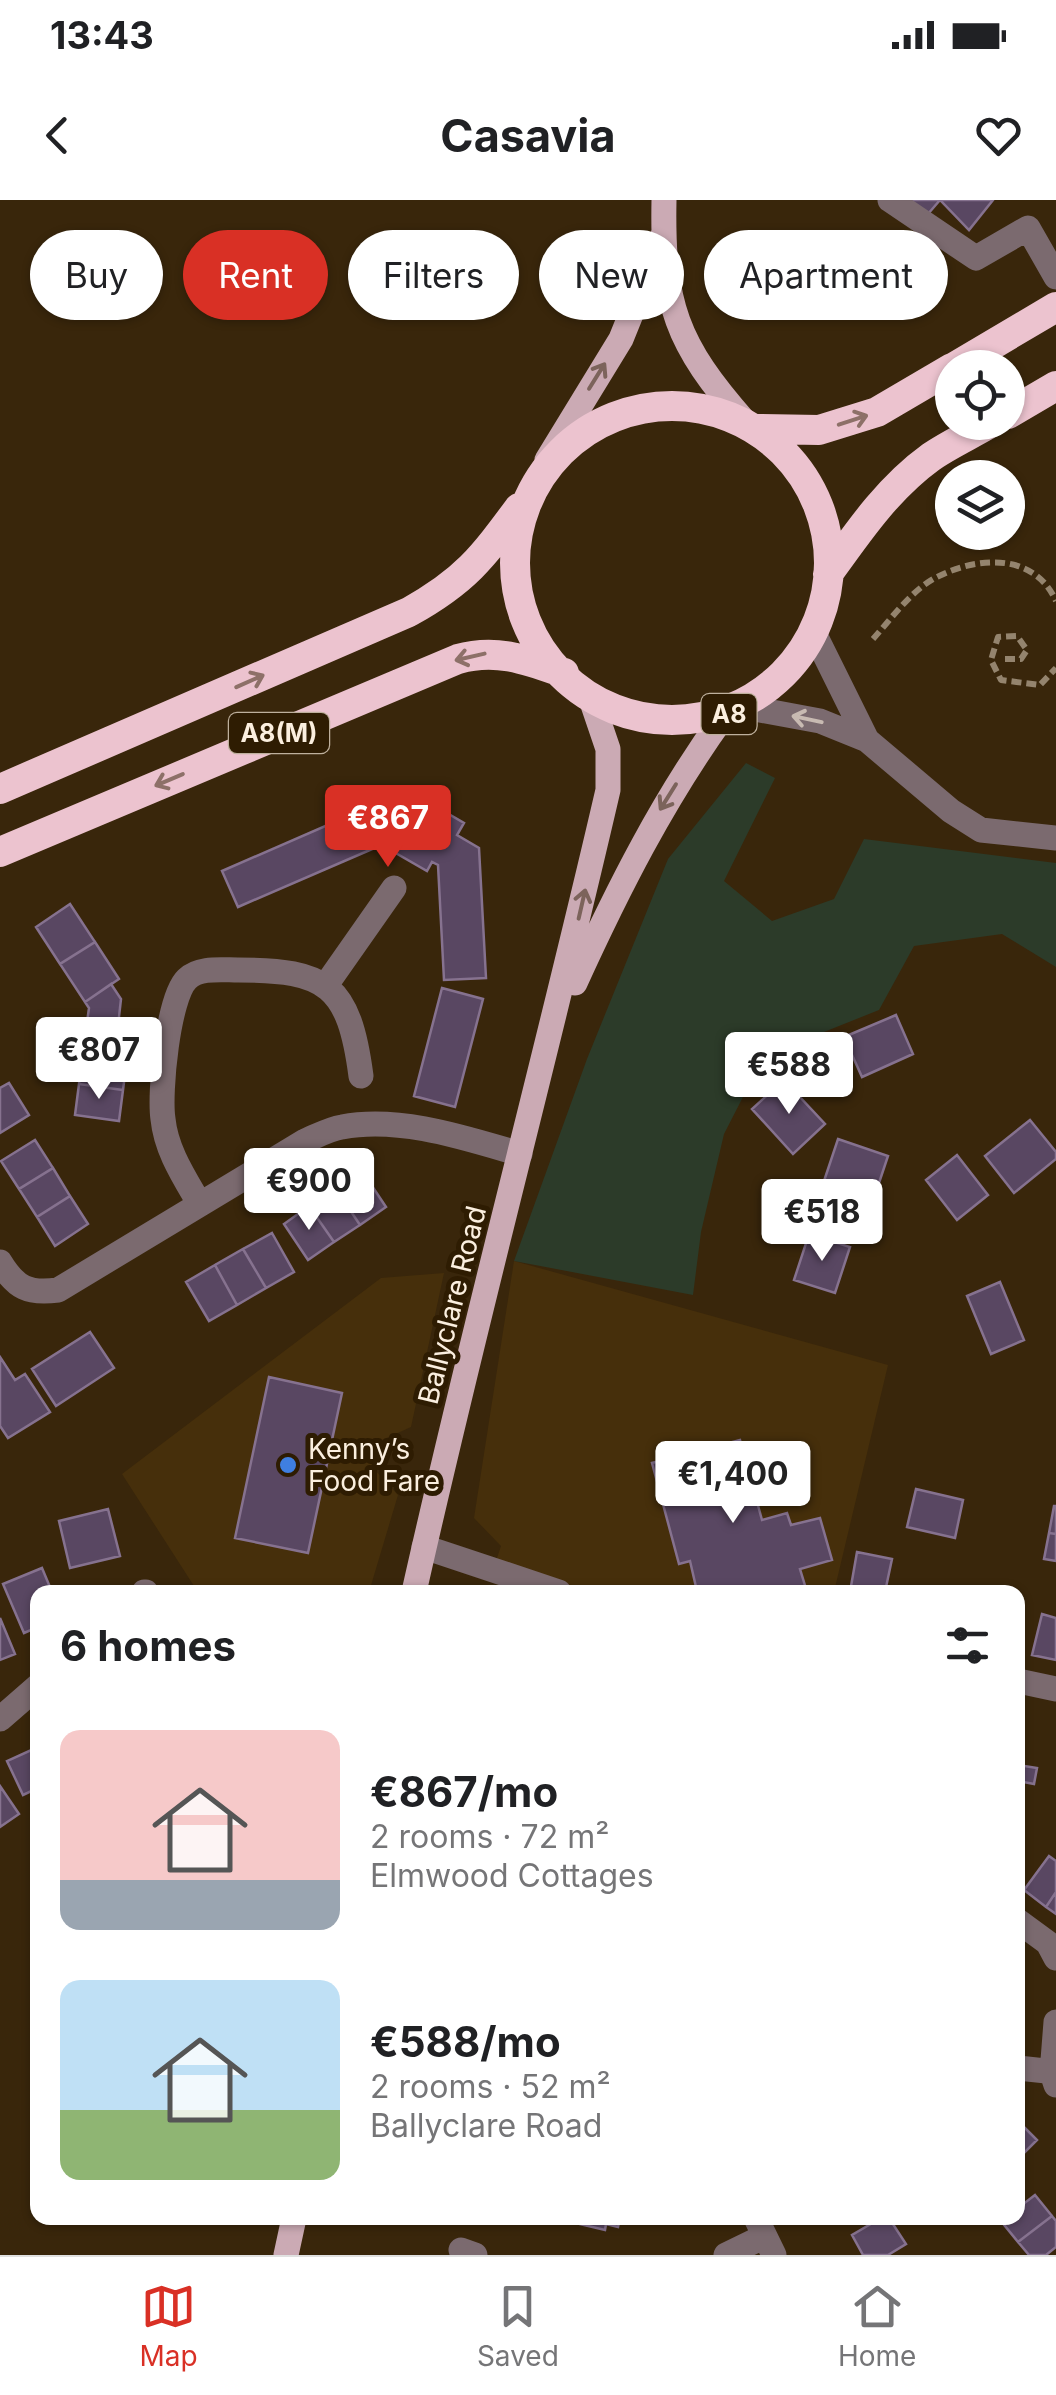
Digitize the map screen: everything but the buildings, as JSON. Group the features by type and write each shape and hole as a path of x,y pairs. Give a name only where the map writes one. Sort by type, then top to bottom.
{"highway":[{"name":"A8","path":"983,350 1056,307"},
{"name":"A8","path":"751,426 793,464 812,504 828,574 814,632 791,669 764,695 733,712 690,724 661,724 624,714 590,696 564,673 545,647 520,586 515,550 519,508 547,460 584,432 620,413 652,405 678,404 712,410 751,426 819,430 877,412 935,378"},
{"path":"1025,404 1056,386"},
{"name":"A8","path":"828,574 860,528 892,492 931,458 962,440"},
{"name":"A8(M)","path":"0,789 409,612 444,593 470,572 519,508"},
{"name":"A8(M)","path":"0,852 458,659 501,654 564,673"}],"main road":[{"path":"664,200 664,230"},
{"path":"547,460 629,320"},
{"path":"677,320 706,378 751,426"},
{"name":"Ballyclare Road","path":"416,1585 608,790 608,749 590,696"},
{"name":"Ballyclare Road","path":"552,1033 615,896 662,807 733,712"},
{"path":"286,2255 292,2225"}],"street":[{"path":"890,200 976,258 1028,228 1056,277"},
{"path":"814,632 867,740"},
{"path":"733,712 820,721 867,740 952,811 981,830 1056,838"},
{"path":"326,985 394,888"},
{"path":"198,1203 175,1162 162,1119 170,1013 175,994 189,976 210,970 284,970 326,985 348,1018 357,1043 361,1076"},
{"path":"0,1262 20,1288 35,1293 58,1290 305,1141 338,1128 372,1123 412,1128 520,1154"},
{"path":"424,1548 538,1585"},
{"path":"1025,1682 1056,1688"},
{"path":"0,1719 30,1693"},
{"path":"1025,1926 1048,1942 1056,1958"},
{"path":"1025,2070 1054,2076 1056,2022"},
{"path":"726,2255 764,2236"}],"path":[{"path":"874,639 932,579 971,564 1000,560 1030,570 1049,586 1056,601"},
{"path":"1005,659 1021,659 1027,650 1017,636 998,638 991,660 1002,680 1040,684 1056,668"}],"shaded area":[{"path":"514,1261 888,1365 836,1585 534,1585 492,1573 501,1546 474,1518"},
{"path":"444,1273 411,1427 382,1440 374,1469 398,1495 371,1585 193,1585 122,1474 381,1278"}],"green space":[{"path":"746,763 775,778 724,881 772,921 834,899 864,839 1056,863 1056,967 1002,934 914,946 879,1010 764,1056 724,1134 701,1232 693,1295 514,1261 587,1059 668,859"}],"place":[{"name":"Kenny’s Food Fare","path":"288,1465"}]}
